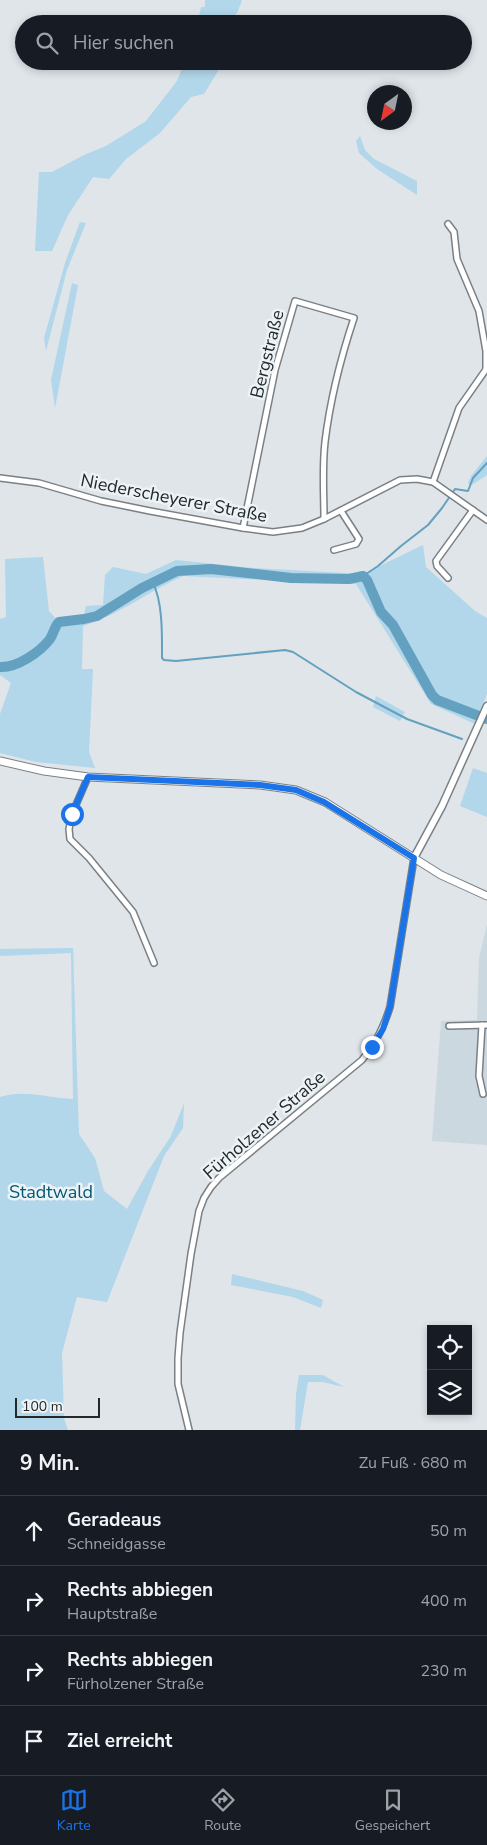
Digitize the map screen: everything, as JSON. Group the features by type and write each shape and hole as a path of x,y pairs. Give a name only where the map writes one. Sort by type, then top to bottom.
{"main road":[{"path":"0,761 44,771 88,777 260,785 296,790 324,802 442,875 487,896"}],"street":[{"path":"433,482 459,408 487,369 479,311 457,258 454,232 448,224"},
{"name":"Bergstraße","path":"243,528 275,370 295,301 354,318 340,361 325,441 323,470 324,519"},
{"name":"Niederscheyerer Straße","path":"0,478 39,483 101,501 273,532 302,528 324,519 400,480 418,479 433,482 487,520"},
{"path":"448,578 437,566 436,561 472,510"},
{"path":"334,550 356,544 359,539 340,511"},
{"path":"414,858 442,806 487,707"},
{"path":"88,777 72,814 69,830 70,839 134,912 154,962"},
{"name":"Fürholzener Straße","path":"189,1430 178,1384 178,1358 191,1254 199,1211 204,1198 220,1178 362,1060 376,1041 383,1029 390,1007 414,858"},
{"path":"449,1026 484,1025 479,1076 483,1094"}],"shaded area":[{"path":"487,924 487,1145 432,1141 441,1021 477,1020 479,959"}],"green space":[{"path":"205,0 242,0 235,15 199,15 201,7 205,7"},
{"path":"181,70 219,70 204,94 191,97 160,133 126,159 109,179 93,177 68,215 52,251 35,251 39,172 52,172 106,146 146,121 177,81"},
{"path":"360,136 365,150 374,159 417,181 417,195 377,169 359,153 356,141"},
{"path":"80,222 86,223 67,270 46,351 44,338 65,263"},
{"path":"72,283 78,285 55,408 51,380"},
{"path":"487,456 487,475 470,486 468,483 471,476"},
{"path":"423,545 426,567 475,611 487,618 487,694 475,724 431,704 356,584 183,576 109,616 83,626 82,669 93,669 89,752 95,768 36,762 0,753 0,714 11,683 0,675 0,619 6,617 5,559 43,557 49,611 59,622 83,619 86,606 103,605 105,575 113,567 146,574 176,560 253,568 363,574"},
{"path":"376,696 405,712 400,721 373,707"},
{"path":"473,768 487,773 487,817 460,806"},
{"name":"Stadtwald","path":"73,948 79,1134 95,1158 104,1191 127,1209 148,1171 171,1136 184,1103 183,1128 164,1156 107,1302 77,1297 62,1353 64,1418 68,1430 0,1430 0,1097 27,1094 73,1099 71,953 0,956 0,949"},
{"path":"232,1274 303,1291 323,1300 321,1308 293,1297 231,1285"},
{"path":"299,1375 323,1375 344,1387 323,1382 308,1382 300,1430 295,1430 296,1395"}],"waterway":[{"path":"363,576 428,525 455,489 468,491 473,478 487,463"},
{"path":"0,667 14,665 34,654 50,639 59,622 97,616 142,588 177,571 211,569 291,578 349,579 363,576 367,580 381,612 393,625 432,695 437,700 487,719"},
{"path":"153,583 159,600 162,658 164,660 176,661 285,650 293,652 356,692 407,719 462,739"}],"route":[{"path":"72,814 88,777 260,785 296,790 324,802 414,858 411,866 400,934 390,1007 383,1029 372,1047"}]}
